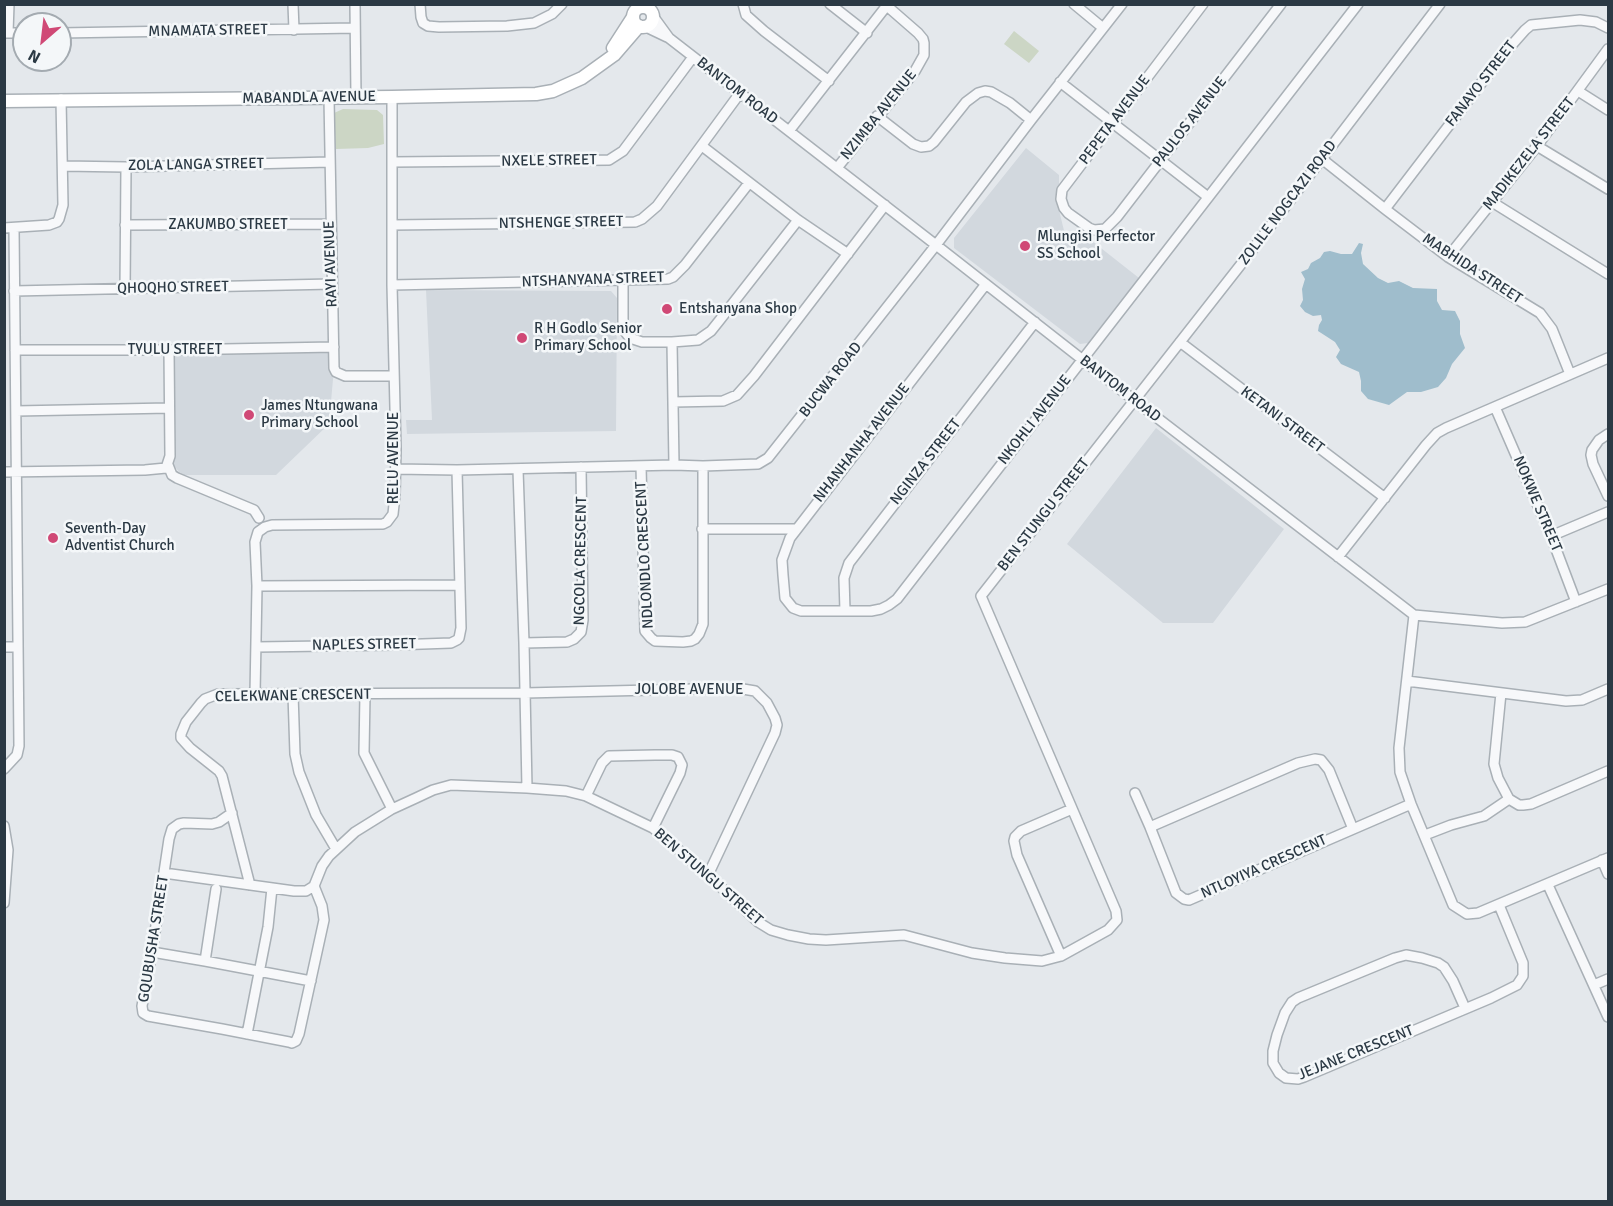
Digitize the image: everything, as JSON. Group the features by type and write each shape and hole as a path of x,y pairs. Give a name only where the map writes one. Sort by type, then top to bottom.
{"street":[{"path":"6,33 9,4"},
{"path":"293,4 294,30"},
{"path":"355,4 356,97"},
{"path":"420,4 422,20 425,25 432,27 507,26 534,23 552,14 562,4"},
{"path":"742,4 746,15 764,31 829,81"},
{"path":"831,4 867,33"},
{"path":"1074,4 1103,28"},
{"name":"BUCWA ROAD","path":"396,469 518,470 703,466 758,464 768,458 1122,4"},
{"name":"PEPETA AVENUE","path":"1094,230 1068,213 1062,203 1061,195 1065,185 1203,4"},
{"name":"PAULOS AVENUE","path":"1094,230 1110,226 1281,4"},
{"name":"NKOHLI AVENUE","path":"795,529 782,560 784,595 793,608 801,611 871,611 881,609 897,599 1358,4"},
{"name":"ZOLILE NOGCAZI ROAD","path":"1134,400 1440,4"},
{"path":"789,131 887,5"},
{"name":"NZIMBA AVENUE","path":"837,168 921,63 924,55 923,39 887,5"},
{"name":"BANTOM ROAD","path":"646,14 669,38 693,57 1414,615"},
{"name":"MABANDLA AVENUE","path":"4,101 536,94 566,86 582,78 604,61 646,14"},
{"name":"FANAYO STREET","path":"1385,209 1502,56 1531,25 1580,20 1596,22 1608,28"},
{"name":"MNAMATA STREET","path":"72,33 355,28"},
{"name":"MADIKEZELA STREET","path":"1448,257 1537,146 1608,49"},
{"name":"NXELE STREET","path":"392,162 609,160 623,151 693,57"},
{"path":"1060,82 1208,197"},
{"path":"877,116 913,144 921,147 932,144 966,102 985,91 1010,103 1031,120"},
{"path":"1578,91 1608,110"},
{"name":"NTSHENGE STREET","path":"392,225 635,222 657,206 740,93"},
{"name":"RELU AVENUE","path":"255,694 257,586 255,542 258,532 272,525 383,524 393,514 395,507 392,97"},
{"name":"RAYI AVENUE","path":"329,98 334,368 340,374 351,376 394,376"},
{"path":"4,769 17,755 19,746 20,696 14,291 9,228 49,225 57,222 63,210 61,99"},
{"path":"702,146 798,220 848,254"},
{"path":"1537,146 1608,189"},
{"name":"MABHIDA STREET","path":"1322,159 1448,257 1540,313 1551,328 1570,374"},
{"name":"ZOLA LANGA STREET","path":"63,166 126,167 330,162"},
{"path":"125,290 126,167"},
{"name":"NTSHANYANA STREET","path":"392,285 668,279 685,265 749,183"},
{"path":"1492,202 1608,274"},
{"path":"673,402 723,401 737,395 885,205"},
{"path":"622,281 623,323 626,333 635,340 672,342 698,339 711,331 798,220"},
{"name":"ZAKUMBO STREET","path":"125,225 330,224"},
{"name":"QHOQHO STREET","path":"14,291 332,284"},
{"name":"NHANHANHA AVENUE","path":"795,529 986,284"},
{"name":"NGINZA STREET","path":"845,611 844,578 849,563 1035,322"},
{"path":"672,342 674,465"},
{"name":"KETANI STREET","path":"1180,342 1385,498"},
{"name":"TYULU STREET","path":"15,350 334,347"},
{"path":"169,350 170,456 168,465 172,475 254,510 259,518"},
{"path":"1338,557 1437,433 1608,358"},
{"name":"BEN STUNGU STREET","path":"314,886 322,866 336,849 363,825 433,790 451,785 526,788 566,791 586,796 653,828 758,922 771,930 794,937 826,940 903,935 972,953 1042,960 1061,956 1108,930 1117,920 1116,911 981,596 1134,400"},
{"name":"NOKWE STREET","path":"1495,407 1551,536 1576,603"},
{"path":"16,411 169,408"},
{"path":"1608,434 1599,440 1591,455 1608,496"},
{"path":"4,472 145,470 163,469 168,465"},
{"name":"NDLONDLO CRESCENT","path":"641,466 645,631 655,640 691,641 701,630 704,615 703,466"},
{"name":"NGCOLA CRESCENT","path":"524,643 567,642 581,632 583,620 581,467"},
{"path":"257,586 460,585 457,470"},
{"path":"518,470 526,788"},
{"path":"1551,536 1608,512"},
{"path":"702,529 795,529"},
{"name":"NAPLES STREET","path":"257,647 452,643 459,638 460,585"},
{"path":"1608,589 1525,622 1502,623 1414,615 1399,748 1403,782 1451,902 1457,909 1472,914 1499,906 1605,859 1608,874"},
{"path":"4,647 18,647"},
{"path":"1407,681 1574,701 1608,689"},
{"name":"JOLOBE AVENUE","path":"525,693 737,688 755,691 767,704 775,718 777,725 775,733 708,875"},
{"name":"CELEKWANE CRESCENT","path":"250,885 219,771 190,748 184,742 181,734 186,722 205,699 218,694 525,693"},
{"path":"1501,693 1494,764 1498,778 1509,799 1523,806 1531,804 1608,771"},
{"path":"293,694 295,754 299,772 316,814 336,849"},
{"path":"364,694 364,753 392,809"},
{"path":"586,796 602,763 609,756 654,754 678,757 682,765 680,773 653,828"},
{"path":"1150,827 1298,763 1315,759 1321,760 1329,770 1353,829"},
{"name":"NTLOYIYA CRESCENT","path":"1135,793 1176,893 1189,900 1411,804"},
{"path":"1425,835 1484,816 1509,799"},
{"path":"1061,956 1017,855 1014,841 1021,831 1072,809"},
{"name":"GQUBUSHA STREET","path":"232,813 212,824 184,823 172,829 142,1006 143,1013 148,1016 289,1042 296,1041 324,920 322,906 314,886"},
{"path":"4,826 8,842 4,903"},
{"path":"165,873 302,891 310,890 314,886"},
{"path":"1548,885 1608,1017"},
{"path":"247,1034 268,927 272,888"},
{"path":"205,961 216,889"},
{"name":"JEJANE CRESCENT","path":"1465,1008 1454,981 1444,967 1422,957 1406,955 1395,958 1292,1002 1285,1013 1277,1035 1274,1063 1279,1073 1286,1078 1298,1079 1304,1077 1512,988 1517,985 1523,976 1523,963 1499,906"},
{"path":"152,952 311,981"},
{"path":"1594,985 1608,979"}],"shaded area":[{"name":"Mlungisi Perfector SS School","path":"1026,148 1059,175 1059,210 1067,243 1078,230 1139,278 1088,343 1080,344 954,248 954,238"},
{"name":"R H Godlo Senior Primary School","path":"426,290 611,291 617,298 616,431 407,434 406,420 432,420"},
{"name":"James Ntungwana Primary School","path":"334,347 329,424 276,475 182,475 174,466 170,456 169,350"},
{"path":"1156,428 1284,529 1213,623 1163,623 1067,544"}],"green space":[{"path":"1014,31 1039,51 1029,63 1004,44"},
{"path":"343,109 377,110 383,115 384,144 368,148 336,149 333,138 335,137 334,113"}],"water":[{"path":"1359,243 1363,244 1361,253 1363,264 1378,278 1388,283 1399,281 1413,288 1437,289 1437,301 1442,310 1455,311 1460,321 1460,334 1465,348 1438,387 1421,392 1407,392 1389,405 1368,399 1361,391 1359,372 1341,364 1336,357 1340,350 1335,342 1318,331 1322,320 1321,315 1313,316 1300,306 1303,300 1302,289 1305,279 1301,272 1308,269 1311,263 1320,258 1324,252 1352,254"}],"place":[{"name":"Mlungisi Perfector SS School","path":"1025,246"},
{"name":"Entshanyana Shop","path":"667,309"},
{"name":"R H Godlo Senior Primary School","path":"522,338"},
{"name":"James Ntungwana Primary School","path":"249,415"},
{"name":"Seventh-Day Adventist Church","path":"53,538"}]}
